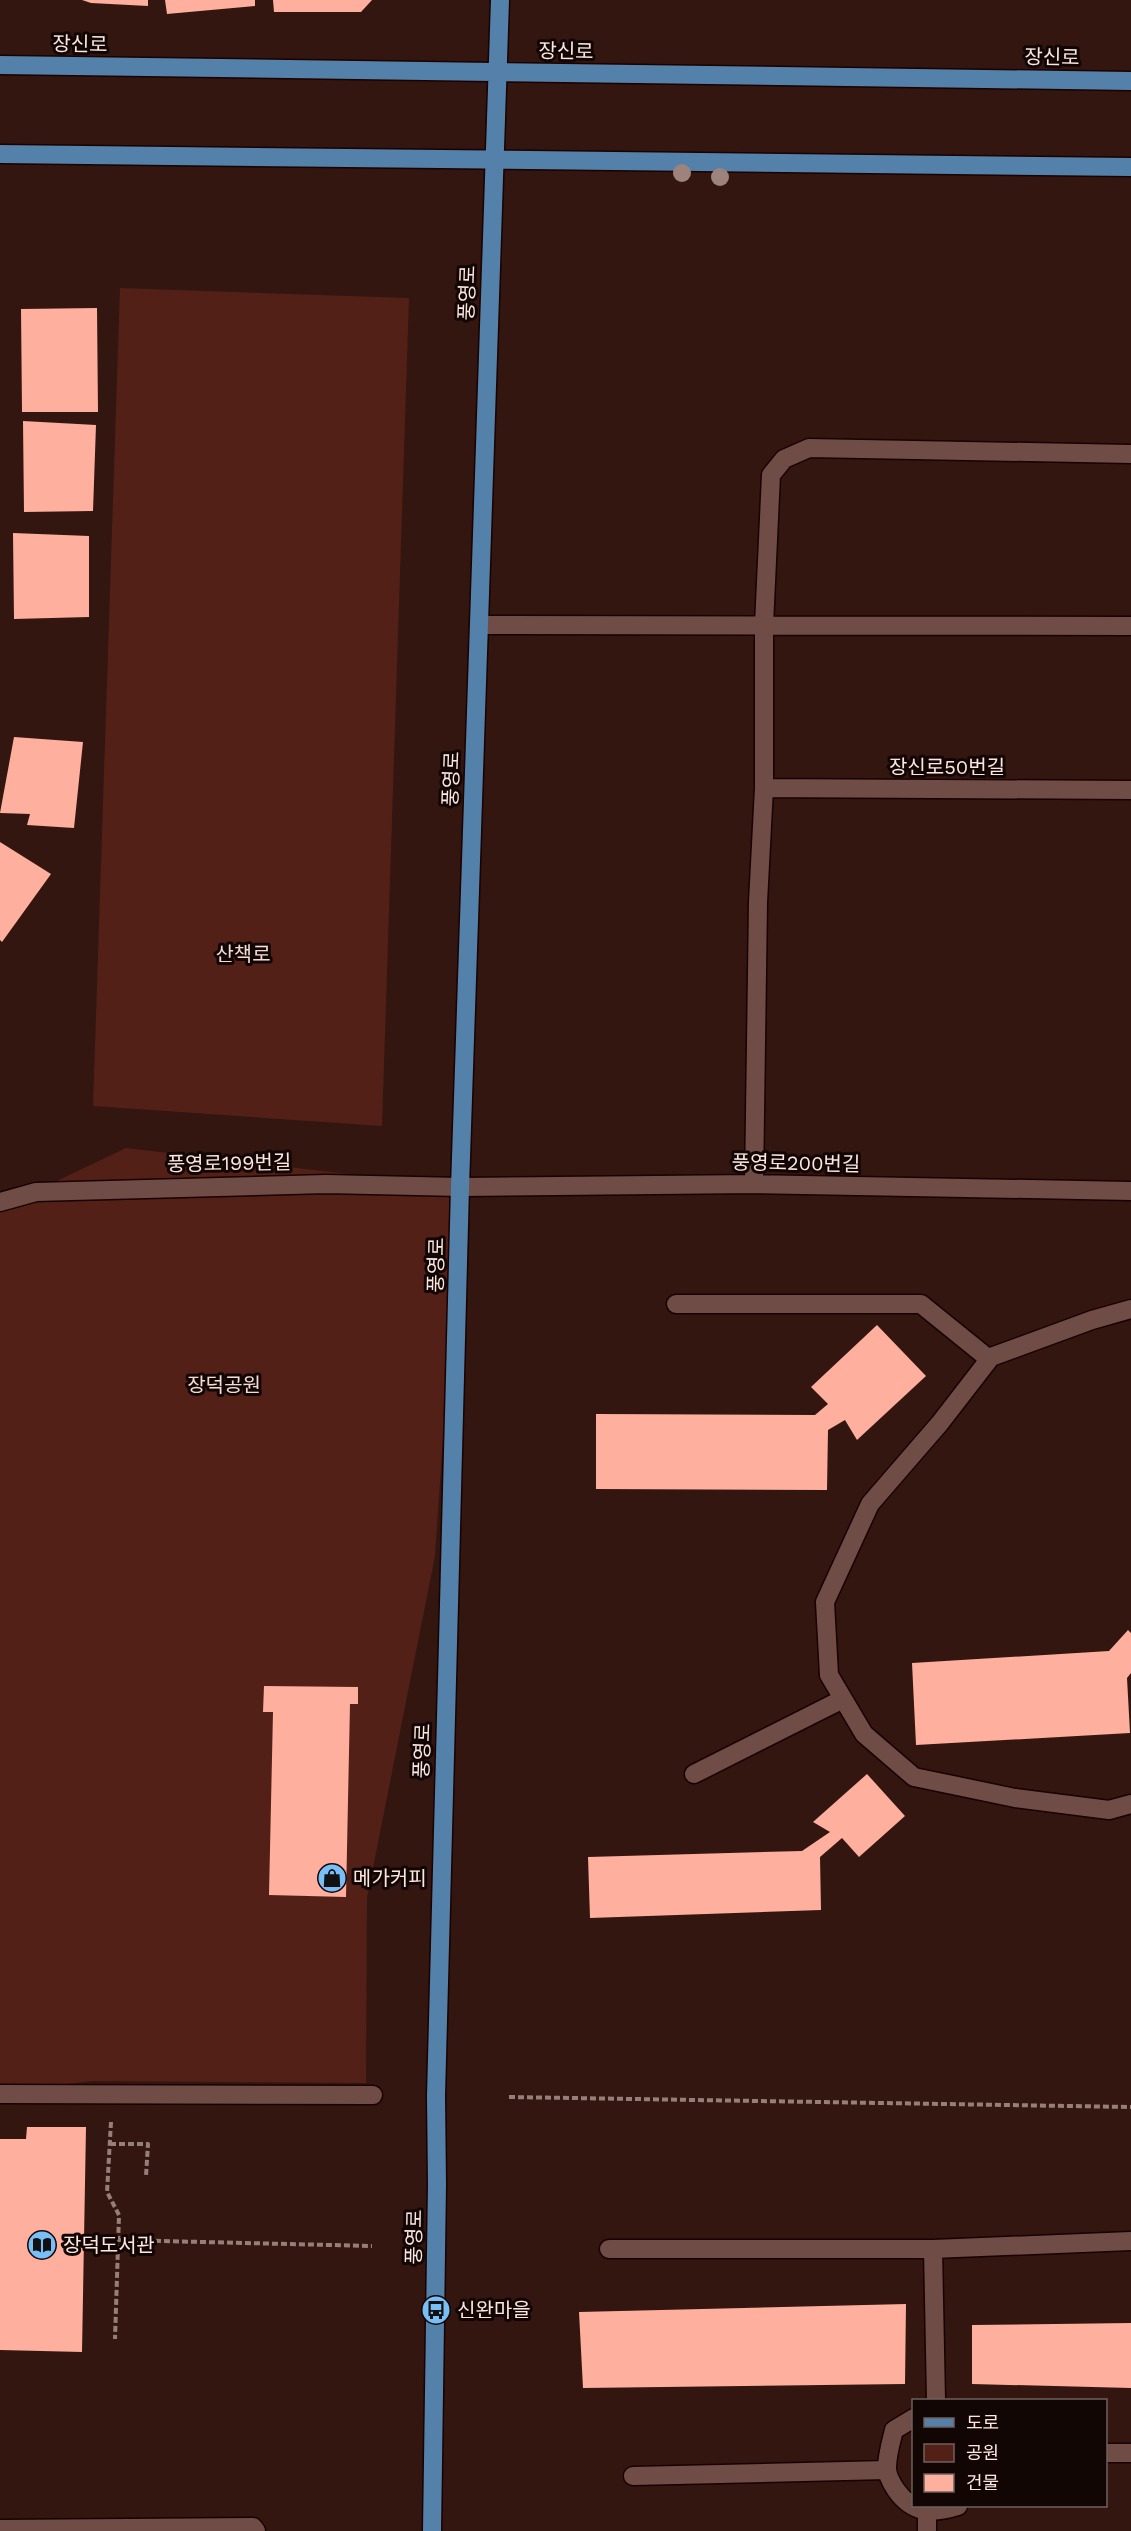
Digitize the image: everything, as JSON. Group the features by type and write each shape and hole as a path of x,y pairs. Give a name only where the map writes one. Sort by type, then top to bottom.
{"main road":[{"name":"풍영로","path":"432,2531 437,2184 436,2096 460,1187 500,0"},
{"name":"장신로","path":"0,65 1131,81"},
{"path":"0,154 1131,167"}],"street":[{"path":"754,1184 758,902 764,788 764,625 771,475 784,459 809,448 1131,454"},
{"path":"479,625 1131,626"},
{"name":"장신로50번길","path":"764,788 1131,790"},
{"name":"풍영로199번길","path":"0,1202 36,1192 120,1188 327,1184 460,1187"},
{"name":"풍영로200번길","path":"460,1187 754,1184 1131,1191"},
{"path":"676,1304 921,1304 989,1359"},
{"path":"1131,1309 1092,1320 989,1359 940,1423 870,1504 825,1602 829,1675 864,1734 914,1777 1016,1798 1074,1806 1109,1810 1131,1804"},
{"path":"694,1774 843,1699"},
{"path":"0,2094 373,2095"},
{"path":"609,2249 933,2249 1131,2241"},
{"path":"933,2249 936,2399"},
{"path":"912,2419 894,2430 890,2478 902,2499 912,2506"},
{"path":"1107,2453 1131,2453"},
{"path":"633,2476 890,2478"},
{"path":"913,2507 917,2510 941,2512 953,2507"},
{"path":"927,2511 927,2531"},
{"path":"0,2529 253,2527 256,2531"}],"path":[{"path":"112,2094 107,2192 119,2215 115,2338"},
{"path":"509,2097 1131,2107"},
{"path":"110,2144 148,2144 146,2176"},
{"path":"119,2240 372,2246"}],"green space":[{"name":"산책로","path":"120,288 409,298 382,1126 93,1106"},
{"name":"장덕공원","path":"126,1148 460,1187 435,1556 367,1898 366,2083 92,2081 0,2093 0,1208"}],"building":[{"path":"82,0 148,0 148,6 91,3"},
{"path":"165,0 255,0 255,6 167,14"},
{"path":"273,0 372,0 361,12 274,12"},
{"path":"97,308 98,412 22,412 21,309"},
{"path":"23,421 96,425 93,511 24,512"},
{"path":"13,533 89,536 89,617 14,619"},
{"path":"14,737 83,742 74,828 27,825 30,814 0,813"},
{"path":"0,842 51,874 2,942 0,940"},
{"path":"877,1325 926,1376 857,1440 845,1420 828,1430 827,1490 596,1489 596,1414 815,1415 828,1404 811,1387"},
{"path":"1128,1630 1131,1633 1131,1673 1127,1678 1130,1733 916,1745 912,1663 1109,1651"},
{"path":"264,1686 358,1687 358,1704 350,1704 346,1897 269,1895 273,1712 263,1712"},
{"path":"867,1774 905,1816 859,1857 842,1838 820,1857 821,1910 590,1918 588,1857 802,1851 830,1832 813,1822"},
{"name":"장덕도서관","path":"27,2127 86,2127 82,2352 0,2350 0,2139 26,2139"},
{"path":"906,2304 905,2384 583,2388 579,2312"},
{"path":"1131,2323 1131,2388 972,2384 972,2325"}],"place":[{"name":"메가커피","path":"332,1878"},
{"name":"장덕도서관","path":"42,2245"},
{"name":"신완마을","path":"436,2310"}]}
